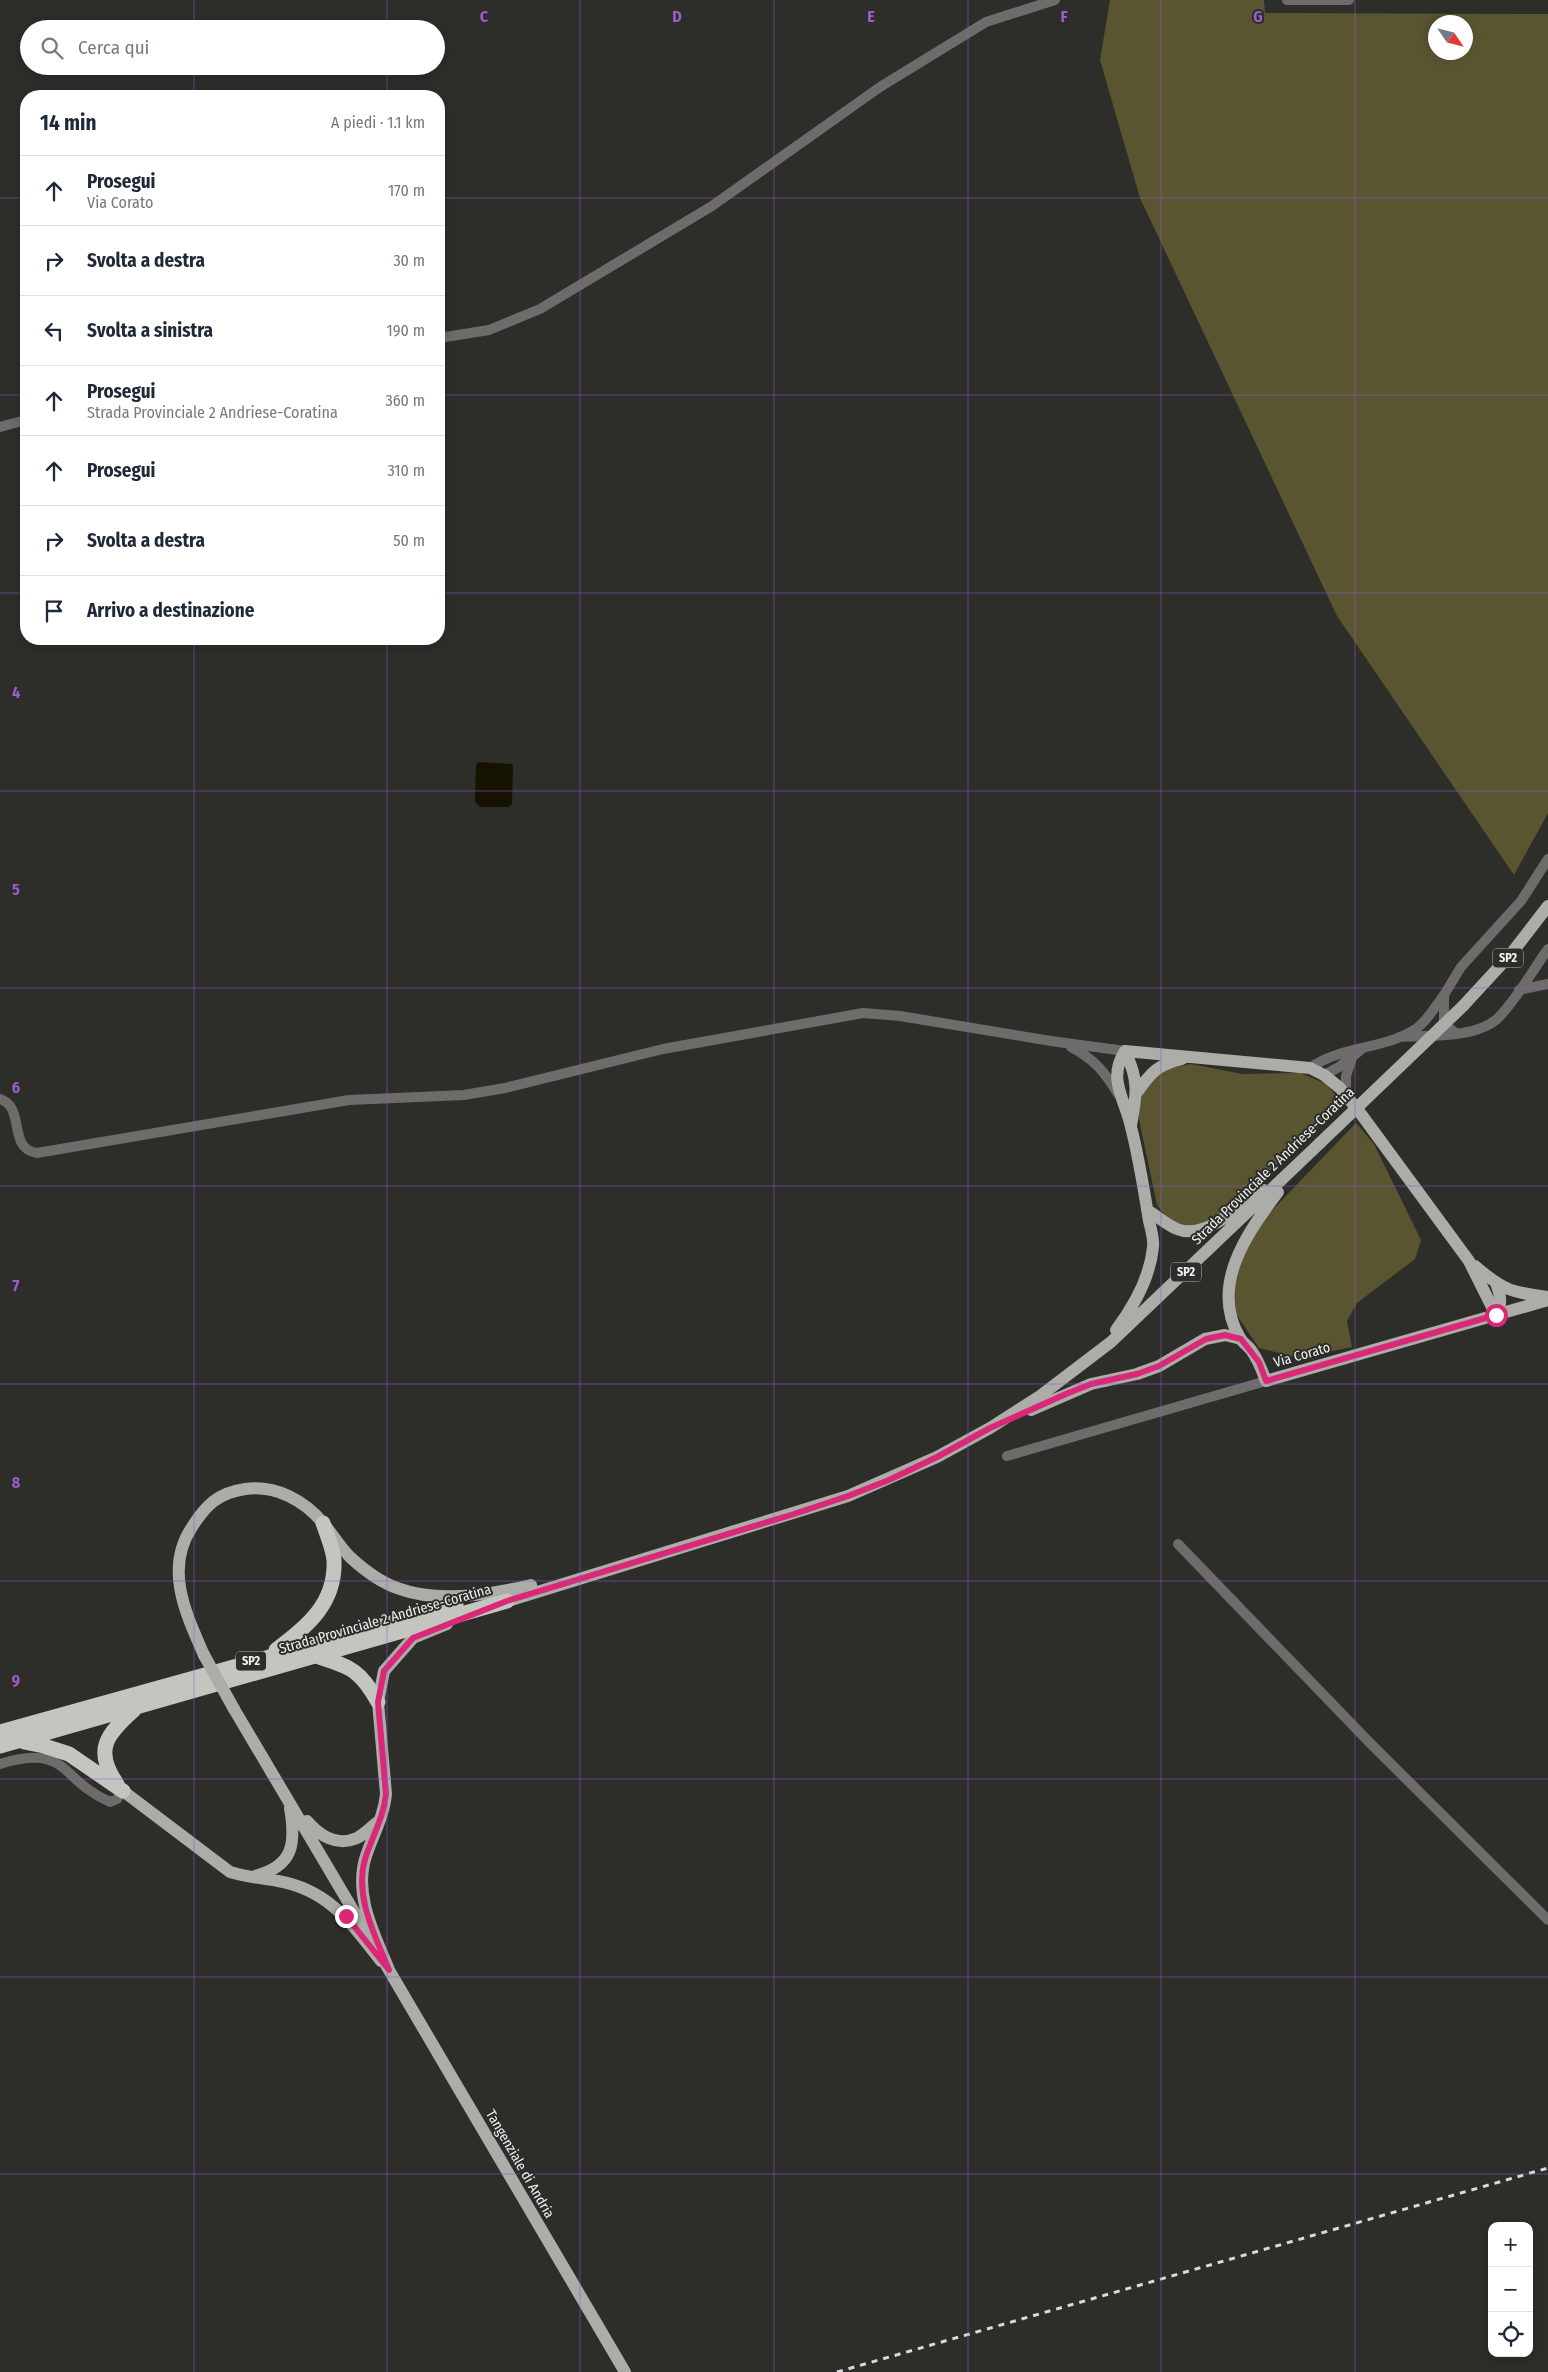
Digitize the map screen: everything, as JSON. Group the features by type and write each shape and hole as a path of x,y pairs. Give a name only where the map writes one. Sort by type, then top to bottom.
{"highway":[{"path":"269,1656 302,1630 320,1612 332,1586 334,1559 323,1523"},
{"name":"Strada Provinciale 2 Andriese-Coratina","path":"0,1732 269,1656 505,1596"},
{"name":"Strada Provinciale 2 Andriese-Coratina","path":"0,1746 316,1656 505,1596"},
{"path":"316,1656 348,1667 360,1674 370,1686 378,1702"},
{"path":"123,1791 107,1770 104,1755 105,1742 112,1729 136,1708"},
{"path":"17,1742 44,1746 69,1754 123,1791"}],"main road":[{"name":"Strada Provinciale 2 Andriese-Coratina","path":"505,1596 662,1554 848,1496 937,1457 990,1428 1040,1396 1088,1360 1150,1306 1320,1144 1463,1006 1511,954 1548,906"},
{"path":"1125,1051 1310,1068 1324,1075 1346,1096 1469,1262 1496,1315"},
{"path":"1125,1051 1134,1070 1138,1091"},
{"path":"1088,1360 1133,1308 1144,1281 1154,1246 1131,1125 1120,1099 1117,1074 1119,1060 1125,1051"},
{"path":"1131,1125 1138,1091 1150,1073 1164,1064 1192,1056"},
{"path":"1266,1381 1259,1362 1241,1339 1231,1316 1227,1296 1230,1276 1236,1257 1263,1212 1304,1158"},
{"path":"1148,1210 1177,1229 1198,1232 1214,1225 1244,1202 1282,1180"},
{"path":"1469,1262 1497,1286 1517,1293 1548,1299"},
{"path":"1496,1315 1501,1297 1497,1286"},
{"name":"Via Corato","path":"1266,1381 1548,1299"},
{"path":"990,1428 1091,1384 1137,1374 1159,1366 1206,1339 1225,1335 1241,1339"},
{"path":"389,1970 204,1655 182,1602 177,1568 185,1537 206,1506 230,1491 256,1488 282,1492 304,1504 323,1523 348,1556 370,1574 400,1589 428,1596 505,1596"},
{"path":"389,1970 366,1912 362,1889 365,1858 385,1807 386,1794 378,1702 384,1671 413,1638 505,1596"},
{"path":"123,1791 230,1872 247,1878 279,1881 305,1889 328,1900 346,1916 389,1970"},
{"path":"289,1801 318,1834 336,1841 356,1839 379,1821"},
{"path":"247,1878 268,1873 280,1866 291,1851 294,1828 289,1801"},
{"name":"Tangenziale di Andria","path":"389,1970 625,2372"}],"street":[{"path":"445,337 489,330 540,309 712,206 880,87 986,22 1056,0"},
{"path":"1287,0 1349,0"},
{"path":"0,427 20,422"},
{"path":"1399,1037 1418,1027 1444,995 1461,967 1521,901 1548,859"},
{"path":"1310,1068 1324,1058 1399,1037 1457,1034 1476,1030 1498,1019 1548,949"},
{"path":"1519,990 1548,984"},
{"path":"1444,995 1444,1024 1457,1034"},
{"path":"0,1098 8,1102 12,1108 20,1144 28,1152 37,1153 349,1100 464,1095 505,1088 663,1049 863,1013 900,1016 1125,1051"},
{"path":"1064,1043 1083,1053 1105,1072 1120,1099"},
{"path":"1324,1075 1352,1058 1366,1046"},
{"path":"1346,1096 1346,1076 1352,1058"},
{"name":"Via Corato","path":"1007,1456 1266,1381"},
{"path":"1178,1544 1370,1743 1548,1920"},
{"path":"0,1764 33,1757 45,1758 59,1763 100,1798 110,1802 117,1800 123,1791"}],"shaded area":[{"path":"1110,0 1264,0 1265,13 1548,14 1548,813 1514,875 1337,616 1140,198 1100,60"},
{"path":"478,762 512,764 512,804 509,807 480,807 475,802 476,765"},
{"path":"1191,1064 1242,1074 1301,1073 1326,1084 1343,1104 1215,1221 1190,1229 1171,1223 1157,1205 1137,1110 1140,1093 1160,1070"},
{"path":"1356,1123 1374,1144 1421,1240 1415,1259 1357,1303 1347,1321 1352,1347 1300,1358 1259,1348 1232,1308 1235,1269 1257,1226"}],"railway":[{"path":"837,2372 1548,2168"}],"route":[{"path":"346,1916 389,1970 366,1912 362,1889 365,1858 385,1807 386,1794 378,1702 384,1671 394,1657 413,1638 507,1601 848,1496 889,1480 937,1457 990,1428 1066,1394 1091,1384 1137,1374 1159,1366 1206,1339 1225,1335 1241,1339 1259,1362 1266,1381 1496,1315"}]}
